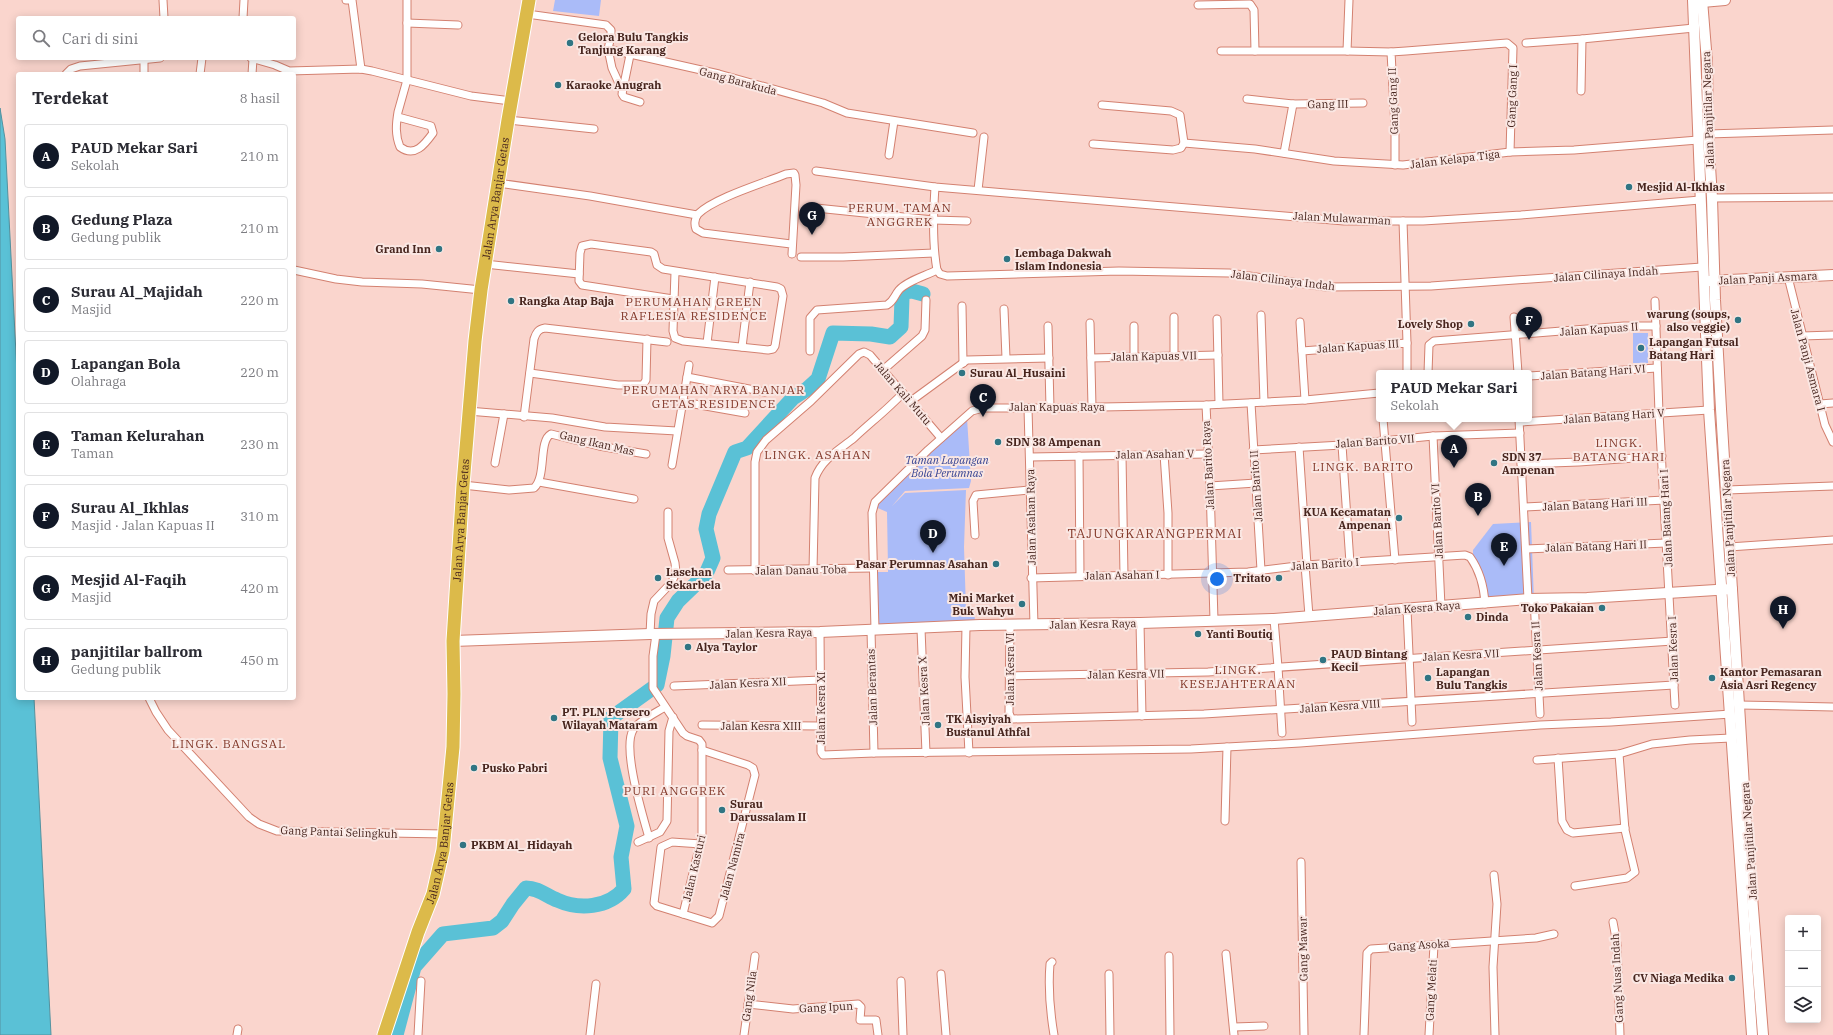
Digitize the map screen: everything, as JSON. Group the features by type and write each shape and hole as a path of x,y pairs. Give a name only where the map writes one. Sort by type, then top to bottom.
{"highway":[{"name":"Jalan Arya Banjar Getas","path":"384,1035 418,932 433,894 441,865 453,747 453,641 468,411 481,290 511,101 529,0"}],"main road":[{"path":"1725,0 1699,1 1694,28 1702,267 1709,410 1752,1035"},
{"name":"Jalan Panjitilar Negara","path":"1699,1 1707,62 1708,134 1712,198 1714,280 1727,490 1729,547 1763,1035"},
{"name":"Jalan Panji Asmara","path":"1703,281 1833,275"},
{"name":"Jalan Kesra Raya","path":"453,641 657,634 820,632 966,626 1140,623 1274,618 1484,604 1531,599 1587,598 1732,589"}],"street":[{"path":"163,0 164,16"},
{"path":"243,16 244,0"},
{"path":"346,0 352,0 361,69"},
{"path":"398,116 431,126 433,132 422,148 410,151 400,147 397,140 396,128 398,116 407,80 407,0"},
{"path":"1348,0 1348,50"},
{"path":"1198,5 1250,4 1254,10 1255,51"},
{"path":"527,14 606,25 611,30 611,41 608,49 612,68 624,97 640,102"},
{"path":"407,23 458,25"},
{"path":"1526,43 1694,28"},
{"path":"1581,90 1582,39"},
{"name":"Gang Gang II","path":"1395,165 1395,127 1391,52 1507,43"},
{"name":"Gang Gang I","path":"1507,43 1513,48 1510,152"},
{"name":"Gang Barakuda","path":"608,49 719,74 823,103 836,110 847,113 973,133"},
{"path":"1221,51 1348,50 1391,52"},
{"path":"622,90 630,55"},
{"path":"68,72 71,69 80,66 144,60 144,72"},
{"path":"200,72 202,60"},
{"path":"252,60 252,72"},
{"path":"256,60 275,65 289,71 361,69 471,96 511,101"},
{"name":"Gang III","path":"1247,99 1293,104 1363,103"},
{"name":"Gang III","path":"1284,153 1293,104"},
{"path":"1094,144 1173,150 1181,148 1184,143 1181,118 1178,114 1171,111 1102,105"},
{"path":"508,120 594,129"},
{"path":"889,155 894,121"},
{"path":"1708,134 1833,130"},
{"path":"981,190 984,137"},
{"name":"Jalan Kelapa Tiga","path":"1184,143 1284,153 1312,159 1395,165 1510,152 1574,150 1698,140"},
{"name":"Jalan Mulawarman","path":"816,171 935,187 1332,220 1403,221 1521,215 1700,200"},
{"path":"498,184 590,196 697,215 725,198 786,174 794,173 796,185 791,244 792,254"},
{"path":"810,351 810,318 817,310 887,305 892,302 899,290 937,270 934,253 932,220 935,187"},
{"path":"1712,198 1833,196"},
{"path":"816,208 932,220 967,221"},
{"path":"697,215 695,227 703,233 791,244"},
{"path":"1403,221 1407,343"},
{"path":"673,299 585,287 579,282 581,249 584,245 591,244 651,252 654,254 660,268 675,272 777,287 783,293 775,346 773,349 768,350 683,341 675,338 673,331 673,299 675,272"},
{"path":"801,257 843,257 934,253"},
{"path":"485,264 579,274"},
{"name":"Jalan Cilinaya Indah","path":"937,270 940,274 947,276 1119,271 1229,273 1326,287 1431,286 1702,267"},
{"path":"296,270 336,279 362,282 422,284 481,290"},
{"path":"707,343 714,277"},
{"name":"Jalan Panji Asmara I","path":"1788,277 1825,425 1833,442"},
{"path":"742,347 750,282"},
{"path":"883,370 922,336 925,330 926,300"},
{"name":"Jalan Batang Hari I","path":"1655,301 1666,543 1670,592"},
{"path":"962,306 963,363"},
{"path":"1004,309 1006,358"},
{"path":"1261,315 1264,402"},
{"path":"1174,317 1174,356"},
{"path":"1514,317 1518,370"},
{"path":"1217,319 1219,404"},
{"path":"1300,322 1305,400"},
{"path":"1090,323 1092,407"},
{"path":"1048,326 1050,408"},
{"path":"1134,326 1134,356"},
{"name":"Jalan Kapuas II","path":"1428,370 1429,345 1432,341 1466,337 1624,326 1656,326"},
{"path":"524,417 534,339 541,328 667,342"},
{"path":"1802,336 1833,335"},
{"path":"530,373 618,384 643,385 646,380 648,339"},
{"name":"Jalan Kapuas III","path":"1302,351 1407,343 1407,370"},
{"name":"Jalan Kali Mutu","path":"756,571 755,462 759,448 766,440 811,402 860,353 866,352 869,354 911,401 941,438"},
{"name":"Jalan Kapuas VII","path":"1090,358 1218,355"},
{"path":"911,401 970,359 1049,358"},
{"path":"672,465 689,365"},
{"name":"Jalan Batang Hari VI","path":"1532,376 1657,368"},
{"path":"687,377 765,392"},
{"path":"814,570 815,478 817,473 827,459 853,439 903,393"},
{"name":"Jalan Kapuas Raya","path":"873,630 872,513 875,502 941,438 972,411 983,408 1206,405 1305,400 1376,394"},
{"path":"682,402 745,413"},
{"name":"Jalan Barito II","path":"1251,403 1261,570"},
{"path":"1820,404 1833,403"},
{"name":"Jalan Barito Raya","path":"1206,405 1214,620"},
{"name":"Jalan Asahan Raya","path":"1028,408 1031,578 1034,625"},
{"name":"Jalan Batang Hari V","path":"1532,419 1709,410"},
{"path":"468,411 524,417 552,418 605,428 677,431"},
{"path":"495,463 504,414"},
{"path":"1383,422 1395,560"},
{"name":"Jalan Kesra II","path":"1520,422 1526,549 1536,649 1540,714"},
{"name":"Jalan Barito VII","path":"1253,450 1342,445 1433,436 1520,433"},
{"name":"Gang Ikan Mas","path":"539,482 546,440 551,434 599,446 646,454"},
{"name":"Jalan Barito VI","path":"1433,436 1441,606"},
{"path":"1342,445 1350,563"},
{"path":"1299,447 1309,616"},
{"path":"1164,454 1168,513 1168,575"},
{"name":"Jalan Asahan V","path":"1030,457 1208,454"},
{"path":"1122,455 1124,576"},
{"path":"1078,456 1080,576"},
{"path":"1521,464 1579,462 1662,456"},
{"path":"463,485 519,490 534,488 539,482 634,499"},
{"path":"1210,486 1256,483"},
{"path":"1727,490 1833,486"},
{"path":"975,535 973,501 976,495 1029,490"},
{"name":"Jalan Batang Hari III","path":"1525,507 1664,500"},
{"path":"668,512 668,538 676,572 672,582 654,601 651,614 657,634 653,656 652,682 655,692 685,735 701,741 702,750"},
{"path":"1729,547 1833,540"},
{"name":"Jalan Batang Hari II","path":"1526,549 1666,543"},
{"name":"Jalan Barito I","path":"1212,574 1306,565 1465,555 1470,557 1482,579 1484,604"},
{"name":"Jalan Danau Toba","path":"728,570 756,571 873,568"},
{"name":"Jalan Asahan I","path":"1031,578 1212,574"},
{"name":"Jalan Kesra I","path":"1670,592 1675,705"},
{"path":"1407,609 1412,722"},
{"path":"1274,618 1282,733"},
{"path":"1140,623 1142,716"},
{"name":"Jalan Kesra VI","path":"1010,625 1010,713"},
{"path":"966,626 965,677 969,753"},
{"name":"Jalan Kesra X","path":"922,629 926,753"},
{"name":"Jalan Berantas","path":"873,630 874,753"},
{"name":"Jalan Kesra XI","path":"820,632 822,755 874,753"},
{"name":"Jalan Kesra VII","path":"1009,676 1208,672 1673,641"},
{"name":"Jalan Kesra XII","path":"674,686 821,680"},
{"name":"Jalan Kesra VIII","path":"1010,713 1011,718 1013,719 1142,716 1281,710 1539,692 1674,685"},
{"name":"Gang Pantai Selingkuh","path":"150,700 168,730 249,817 265,827 278,830 445,834"},
{"path":"1739,705 1833,707"},
{"path":"649,838 634,781 631,734 635,727 665,707"},
{"path":"874,753 1191,749 1300,743 1540,725 1731,714"},
{"path":"638,842 649,838 662,830 667,821 669,731 673,717"},
{"name":"Jalan Kesra XIII","path":"702,725 821,726"},
{"path":"1536,760 1619,754 1652,744 1731,738"},
{"path":"1225,821 1228,747"},
{"name":"Jalan Kasturi","path":"683,914 701,844 702,750"},
{"name":"Jalan Namira","path":"683,914 709,923 715,922 719,916 756,775 750,766 702,750"},
{"path":"1575,886 1627,878 1635,871 1625,828 1619,754"},
{"path":"1558,758 1562,821 1565,828 1573,833 1625,828"},
{"path":"683,914 657,906 654,902 659,852 663,845 669,842 701,844"},
{"name":"Gang Mawar","path":"1301,862 1304,1035"},
{"path":"1494,875 1497,904 1494,941 1494,1035"},
{"name":"Gang Nusa Indah","path":"1613,922 1617,944 1620,1035"},
{"name":"Gang Asoka","path":"1364,1035 1369,950 1372,948 1536,938 1554,934"},
{"name":"Gang Melati","path":"1429,1035 1434,945"},
{"path":"1226,954 1234,1031 1264,1026"},
{"name":"Gang Nila","path":"744,1035 755,956"},
{"path":"1169,956 1170,1035"},
{"path":"1052,962 1050,964 1049,973 1050,1007 1054,1035"},
{"path":"941,974 946,1035"},
{"path":"1109,974 1110,1035"},
{"path":"418,1035 421,981"},
{"path":"901,981 903,1035"},
{"path":"590,1035 596,984"},
{"name":"Gang Ipun","path":"748,1004 793,1008 858,1004 861,1007 860,1020 876,1020 878,1034"}],"green space":[{"path":"555,0 601,0 599,16 553,11"},
{"name":"Lapangan Futsal Batang Hari","path":"1633,333 1648,333 1648,363 1633,363"},
{"name":"Taman Lapangan Bola Perumnas","path":"967,418 971,481 969,488 905,491 892,506 905,493 966,490 964,547 966,610 974,610 975,621 875,626 873,572 888,572 888,568 887,512 873,506"},
{"path":"1531,522 1534,601 1485,601 1473,561 1473,550 1493,524"}],"shaded area":[{"path":"0,108 5,139 16,354 16,700 34,700 51,1035 0,1035"}],"waterway":[{"path":"396,1035 414,967 443,934 493,928 502,921 526,888 530,888 566,903 584,906 610,900 624,889 621,857 627,826 610,758 611,718 657,685 663,656 667,618 678,601 706,574 713,558 706,529 709,514 735,452 747,448 793,398 807,389 818,379 833,333 871,334 890,337 901,327 902,298 904,292 912,291 923,294"}],"place":[{"name":"Gelora Bulu Tangkis Tanjung Karang","path":"570,43"},
{"name":"Karaoke Anugrah","path":"558,85"},
{"name":"Mesjid Al-Ikhlas","path":"1629,187"},
{"name":"Mesjid Al-Faqih","path":"812,235"},
{"name":"Grand Inn","path":"439,249"},
{"name":"Lembaga Dakwah Islam Indonesia","path":"1007,259"},
{"name":"Rangka Atap Baja","path":"511,301"},
{"name":"warung (soups, also veggie)","path":"1738,320"},
{"name":"Lovely Shop","path":"1471,324"},
{"name":"Surau Al_Ikhlas","path":"1529,340"},
{"name":"Lapangan Futsal Batang Hari","path":"1641,348"},
{"name":"Surau Al_Husaini","path":"962,373"},
{"name":"Surau Al_Majidah","path":"983,417"},
{"name":"SDN 38 Ampenan","path":"998,442"},
{"name":"SDN 37 Ampenan","path":"1494,463"},
{"name":"PAUD Mekar Sari","path":"1454,468"},
{"name":"Gedung Plaza","path":"1478,516"},
{"name":"KUA Kecamatan Ampenan","path":"1399,518"},
{"name":"Lapangan Bola","path":"933,553"},
{"name":"Pasar Perumnas Asahan","path":"996,564"},
{"name":"Taman Kelurahan","path":"1504,566"},
{"name":"Lasehan Sekarbela","path":"658,578"},
{"name":"Tritato","path":"1279,578"},
{"name":"Mini Market Buk Wahyu","path":"1022,604"},
{"name":"Toko Pakaian","path":"1602,608"},
{"name":"Dinda","path":"1468,617"},
{"name":"panjitilar ballrom","path":"1783,629"},
{"name":"Yanti Boutiq","path":"1198,634"},
{"name":"Alya Taylor","path":"688,647"},
{"name":"PAUD Bintang Kecil","path":"1323,660"},
{"name":"Lapangan Bulu Tangkis","path":"1428,678"},
{"name":"Kantor Pemasaran Asia Asri Regency","path":"1712,678"},
{"name":"PT. PLN Persero Wilayah Mataram","path":"554,718"},
{"name":"TK Aisyiyah Bustanul Athfal","path":"938,725"},
{"name":"Pusko Pabri","path":"474,768"},
{"name":"Surau Darussalam II","path":"722,810"},
{"name":"PKBM Al_ Hidayah","path":"463,845"},
{"name":"CV Niaga Medika","path":"1732,978"}],"district":[{"name":"PERUM. TAMAN ANGGREK","path":"900,214"},
{"name":"PERUMAHAN GREEN RAFLESIA RESIDENCE","path":"694,308"},
{"name":"PERUMAHAN ARYA BANJAR GETAS RESIDENCE","path":"714,396"},
{"name":"LINGK. BATANG HARI","path":"1619,449"},
{"name":"LINGK. ASAHAN","path":"818,454"},
{"name":"LINGK. BARITO","path":"1363,466"},
{"name":"TAJUNGKARANGPERMAI","path":"1155,533"},
{"name":"LINGK. KESEJAHTERAAN","path":"1238,676"},
{"name":"LINGK. BANGSAL","path":"229,743"},
{"name":"PURI ANGGREK","path":"675,790"}]}
